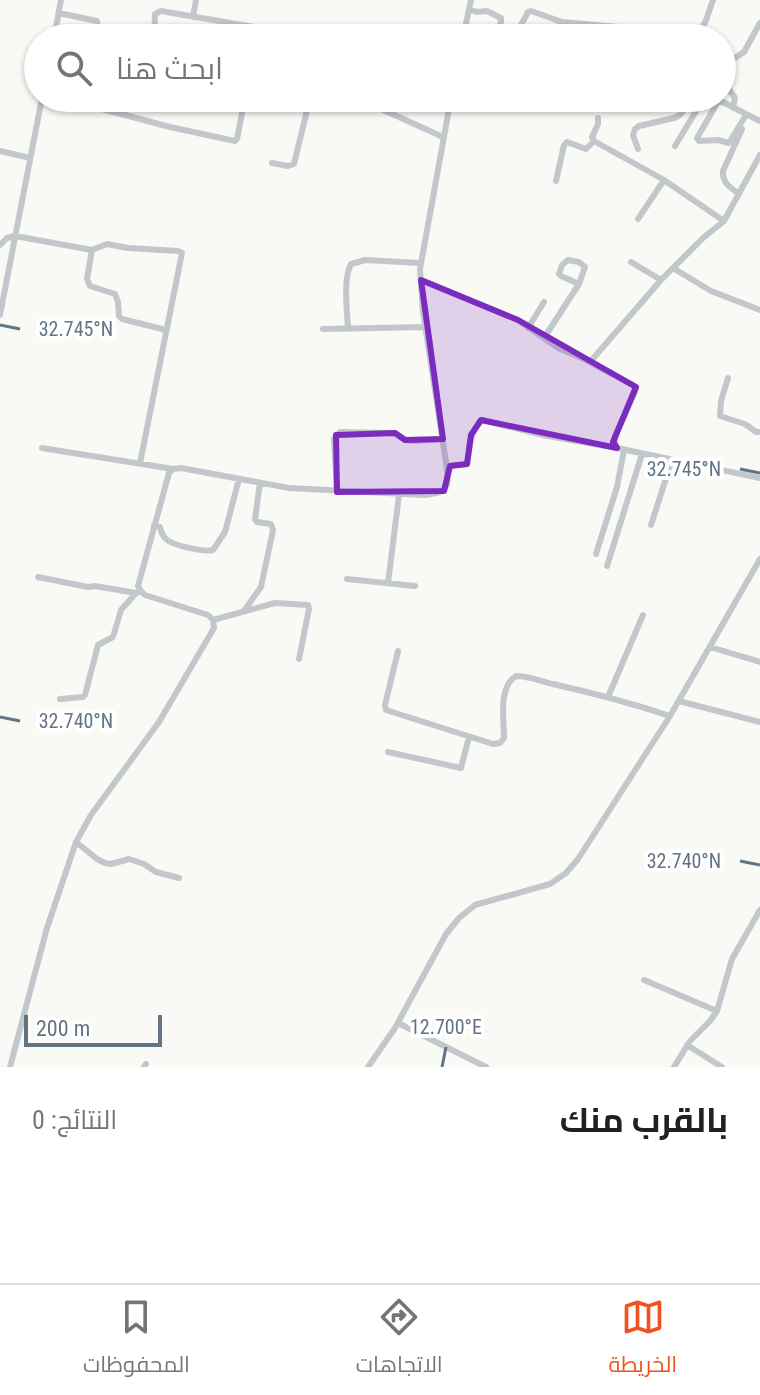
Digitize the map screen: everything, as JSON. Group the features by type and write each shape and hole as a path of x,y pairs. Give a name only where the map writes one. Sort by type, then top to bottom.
{"street":[{"path":"57,24 61,0"},
{"path":"193,17 196,0"},
{"path":"466,24 471,0"},
{"path":"704,24 713,0"},
{"path":"154,24 155,14 161,8 236,24"},
{"path":"469,9 487,11 501,18 500,24"},
{"path":"522,24 528,12 537,12 562,22 582,24"},
{"path":"59,13 97,21 97,24"},
{"path":"736,57 744,52 760,23"},
{"path":"736,110 760,121"},
{"path":"0,315 39,112"},
{"path":"113,112 235,141 242,112"},
{"path":"272,163 294,164 307,112"},
{"path":"388,112 443,137"},
{"path":"42,448 181,468 289,488 399,495 438,494 444,491 448,479 447,466 426,327 420,263 448,112"},
{"path":"638,149 633,135 635,129 674,118 682,112"},
{"path":"675,146 696,112"},
{"path":"710,112 697,138 699,141 729,143 746,115"},
{"path":"598,118 592,137 594,141 664,180 724,221"},
{"path":"674,118 684,131"},
{"path":"739,194 722,177 742,129"},
{"path":"556,181 564,145 567,142 586,149 594,141"},
{"path":"0,151 30,158"},
{"path":"590,362 661,280 724,221 758,164 760,155"},
{"path":"638,219 664,180"},
{"path":"0,245 15,236 92,250 107,244 181,252 140,463"},
{"path":"92,250 87,279 90,286 115,294 122,319 166,330"},
{"path":"348,328 346,300 351,264 365,260 420,263"},
{"path":"544,338 579,284 585,267 568,260 559,274 579,284"},
{"path":"631,262 661,280"},
{"path":"673,268 711,291 760,310"},
{"path":"421,280 510,317 558,348 636,387 615,436 615,443 620,449 617,487 596,554"},
{"path":"528,328 544,302"},
{"path":"323,329 426,327"},
{"path":"728,378 720,416 760,432"},
{"path":"447,466 467,464 471,436 482,420 760,478"},
{"path":"337,492 334,439 340,432 395,433 412,441 443,439"},
{"path":"607,566 642,454"},
{"path":"651,525 672,460"},
{"path":"60,699 85,695 98,645 113,637 121,610 138,592 167,475 173,469"},
{"path":"154,525 160,527 164,538 171,542 213,550 225,532 239,479"},
{"path":"244,611 261,587 273,530 271,524 255,519 260,483"},
{"path":"388,583 399,495"},
{"path":"368,1067 398,1023 446,934 459,918 475,905 550,884 566,873 578,859 670,716 760,559"},
{"path":"10,1067 47,928 76,842 100,803 159,722 213,632 213,620 205,613 138,592 88,587 38,577"},
{"path":"347,579 415,586"},
{"path":"213,620 278,602 308,605 299,659"},
{"path":"608,697 643,615"},
{"path":"710,647 760,662"},
{"path":"398,651 386,710 495,744 503,740 506,691 509,681 516,676 538,678 670,716"},
{"path":"679,701 760,722"},
{"path":"388,752 461,768 469,737"},
{"path":"76,842 105,863 129,859 156,872 179,878"},
{"path":"674,1067 687,1045 717,1011 732,959 760,910"},
{"path":"644,980 717,1011"},
{"path":"398,1023 486,1067"},
{"path":"687,1045 722,1067"}],"highlighted area":[{"path":"421,280 518,320 636,387 613,442 617,448 481,420 471,435 467,464 450,466 444,491 337,492 336,435 395,433 405,440 443,439"}]}
